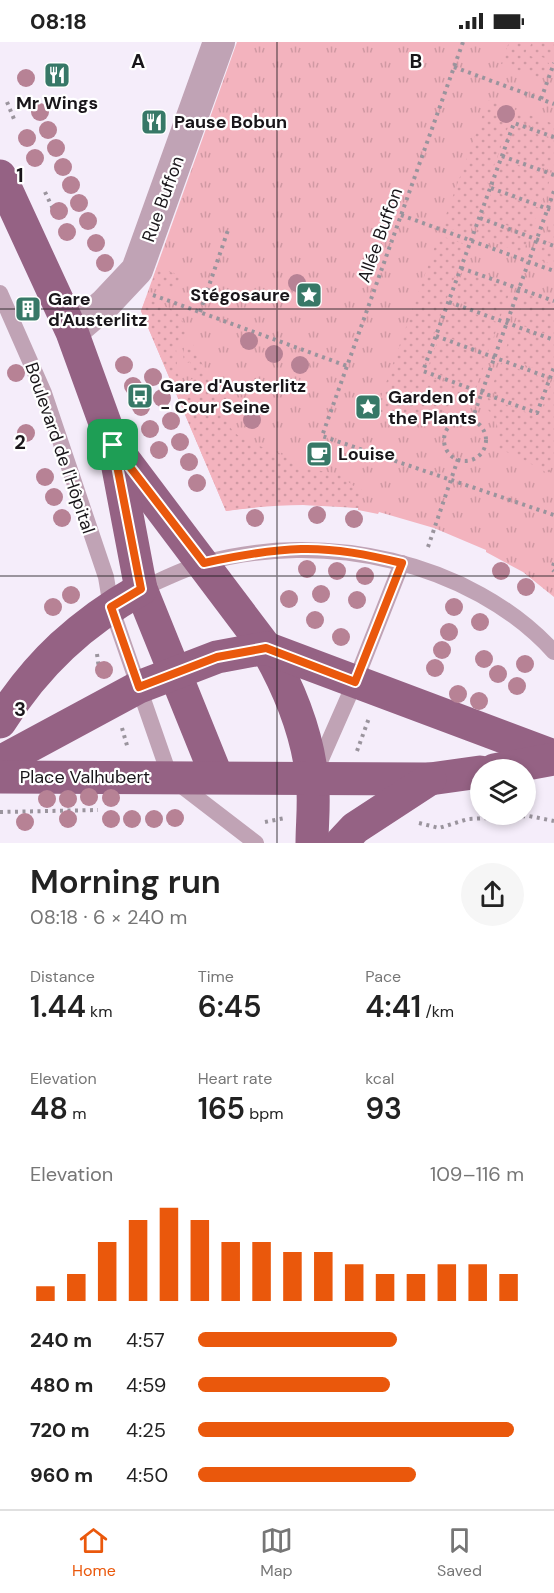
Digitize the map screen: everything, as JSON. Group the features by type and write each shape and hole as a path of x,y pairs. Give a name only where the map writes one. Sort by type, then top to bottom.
{"main road":[{"path":"0,176 72,332 113,445 141,589 217,777"},
{"path":"113,445 266,648 294,702 313,779 312,843"},
{"path":"0,722 15,698 43,663 81,628 141,589"},
{"path":"266,648 554,758"},
{"name":"Place Valhubert","path":"0,762 139,687 217,657 266,648"},
{"path":"536,762 554,758"},
{"name":"Place Valhubert","path":"0,777 430,779 470,773"},
{"path":"341,843 355,828 430,779"}],"street":[{"name":"Rue Buffon","path":"72,332 137,270 219,42"}],"lane":[{"name":"Boulevard de l'Hôpital","path":"0,293 44,393 106,578 111,607"},
{"path":"141,589 204,563 250,554 301,549 369,555 402,563 450,580 479,595 509,614 554,652"},
{"path":"313,779 355,682 402,563"},
{"name":"Place Valhubert","path":"111,607 170,777 256,843"}],"path":[{"name":"Allée Buffon","path":"450,480 322,436 463,42"},
{"path":"541,99 554,63"},
{"path":"454,67 554,104"},
{"path":"7,102 14,119"},
{"path":"554,137 514,123 423,372 537,413 554,367"},
{"path":"502,156 554,175"},
{"path":"491,188 554,211"},
{"path":"472,420 554,191"},
{"path":"45,192 53,209"},
{"path":"401,215 554,271"},
{"path":"480,218 554,246"},
{"path":"200,312 228,230"},
{"path":"461,268 554,300"},
{"path":"147,293 347,366"},
{"path":"449,302 554,340"},
{"path":"436,336 550,378"},
{"path":"472,420 482,426 485,432 485,446 477,457 471,460 458,459 447,450 445,437 447,430 457,421 472,420"},
{"path":"428,547 458,459"},
{"path":"450,480 554,515"},
{"path":"553,570 554,563"},
{"path":"97,650 100,678"},
{"path":"120,718 129,756"},
{"path":"356,756 370,718"},
{"path":"411,820 439,828 468,819 529,816 554,821"},
{"path":"265,822 285,818"}],"green space":[{"name":"Garden of the Plants","path":"237,42 554,42 554,597 523,572 486,550 434,528 379,512 378,514 358,510 358,508 325,505 259,507 226,511 141,311"},
{"path":"509,42 529,42 525,54 549,63 543,77 540,78 501,64"},
{"path":"532,42 554,42 550,60 528,52"},
{"path":"488,100 554,124 554,134 511,119 469,235 442,226"},
{"path":"515,126 554,140 553,171 505,154"},
{"path":"502,159 551,177 541,203 493,187"},
{"path":"492,191 539,208 530,234 482,216"},
{"path":"554,213 554,244 544,241"},
{"path":"480,222 528,239 523,253 475,236"},
{"path":"439,235 466,245 420,373 474,393 471,403 452,405 428,426 419,419 376,411"},
{"path":"543,245 554,249 554,265 538,259"},
{"path":"157,267 186,278 170,288 150,288"},
{"path":"463,271 511,289 500,318 452,300"},
{"path":"526,293 554,303 554,337 515,323"},
{"path":"146,298 177,312 188,331 176,347 177,367 175,368 182,383 197,377 190,362 184,364 184,349 189,341 192,342 216,394 229,389 237,409 225,414 234,432 249,442 284,456 298,467 339,474 362,490 359,508 284,504 226,511 141,311"},
{"path":"451,305 499,323 488,352 441,335"},
{"path":"513,328 554,343 554,359 549,374 503,357"},
{"path":"438,340 487,357 476,388 427,370"},
{"path":"501,363 547,379 536,409 490,392"},
{"path":"554,375 554,460 549,474 515,455 496,448 497,426 493,416 485,407 488,398 539,417"}],"place":[{"name":"Mr Wings","path":"57,75"},
{"name":"Pause Bobun","path":"154,122"},
{"name":"Stégosaure","path":"309,295"},
{"name":"Gare d'Austerlitz","path":"28,309"},
{"name":"Gare d'Austerlitz - Cour Seine","path":"140,396"},
{"name":"Garden of the Plants","path":"368,407"},
{"name":"Louise","path":"319,454"}],"route":[{"path":"113,445 204,563 250,554 301,549 369,555 402,563 355,682 266,648 217,657 139,687 111,607 141,589 113,445"}]}
